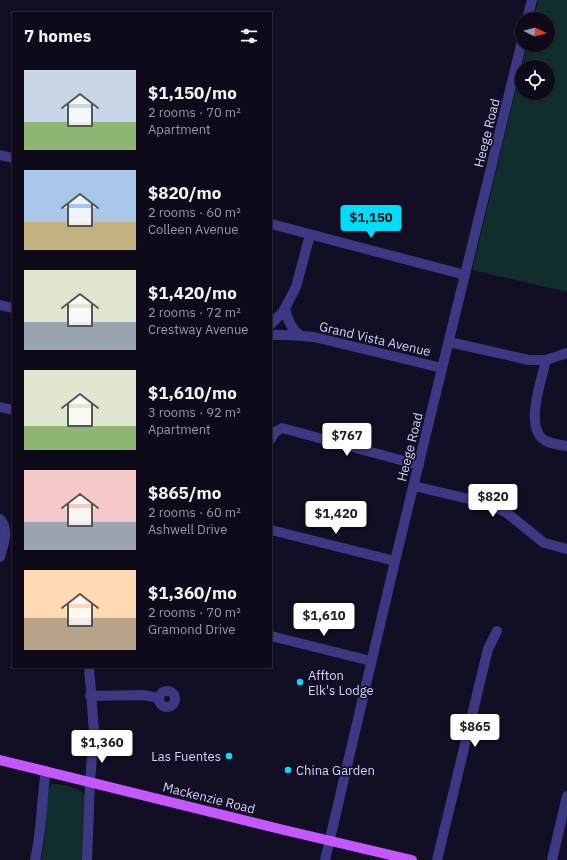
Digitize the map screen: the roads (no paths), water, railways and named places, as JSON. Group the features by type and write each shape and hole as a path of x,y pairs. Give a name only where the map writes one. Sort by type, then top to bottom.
{"main road":[{"name":"Mackenzie Road","path":"0,758 90,782 412,860"}],"street":[{"path":"528,12 530,0"},
{"name":"Heege Road","path":"324,860 330,840 395,561 519,52"},
{"path":"0,155 12,158"},
{"path":"272,224 466,275"},
{"path":"272,323 285,308 296,288 310,235"},
{"path":"0,305 12,308"},
{"name":"Grand Vista Avenue","path":"285,308 287,318 295,332 301,336"},
{"name":"Grand Vista Avenue","path":"272,335 314,337 442,368"},
{"path":"449,342 529,360 546,360 567,353"},
{"path":"546,360 534,413 535,428 545,441 567,446"},
{"path":"0,407 12,410"},
{"path":"272,437 275,432 282,428 419,465"},
{"path":"414,486 490,504 507,512 544,543 567,549"},
{"path":"0,558 6,532 2,521"},
{"path":"272,530 395,561"},
{"path":"437,860 488,649 497,631"},
{"path":"272,636 371,661"},
{"path":"87,860 90,782 94,732 90,696 89,668"},
{"path":"90,696 143,695 159,698"},
{"path":"36,860 39,846 43,789 46,771"},
{"path":"552,860 567,796"}],"place":[{"name":"Affton Elk's Lodge","path":"300,682"},
{"name":"Las Fuentes","path":"229,756"},
{"name":"China Garden","path":"288,770"}]}
